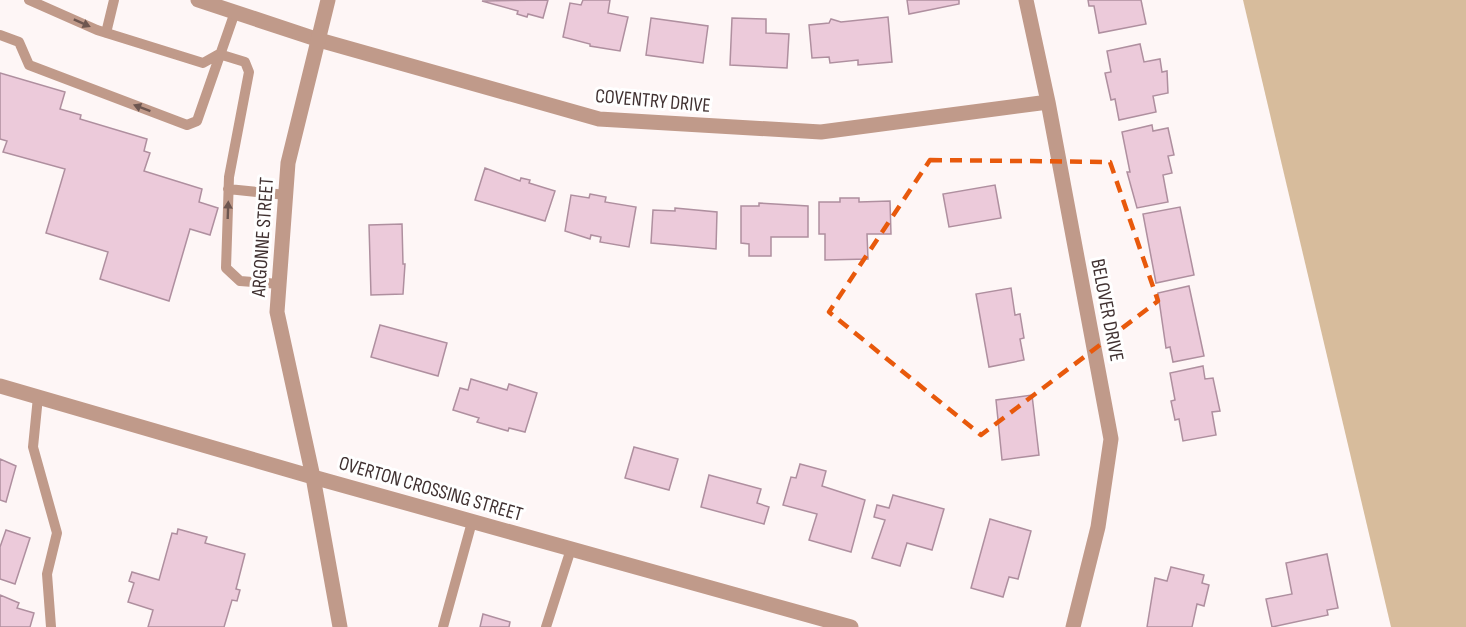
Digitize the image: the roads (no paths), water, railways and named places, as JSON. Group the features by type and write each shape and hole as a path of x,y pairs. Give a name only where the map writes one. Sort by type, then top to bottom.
{"street":[{"name":"COVENTRY DRIVE","path":"198,0 319,40 599,119 821,132 1048,102"},
{"name":"ARGONNE STREET","path":"328,0 288,163 277,312 313,477 340,627"},
{"name":"BELOVER DRIVE","path":"1026,0 1048,102 1111,439 1098,527 1073,627"},
{"name":"OVERTON CROSSING STREET","path":"0,386 313,477 851,627"}],"lane":[{"path":"29,0 106,33 203,63 219,54 245,62 249,72 228,189 226,268 240,281 279,284"},
{"path":"106,33 114,0"},
{"path":"0,35 19,42 29,65 187,125 197,120 235,12"},
{"path":"228,189 286,195"},
{"path":"38,397 33,447 57,533 47,574 51,627"},
{"path":"443,627 472,522"},
{"path":"546,627 571,549"}]}
